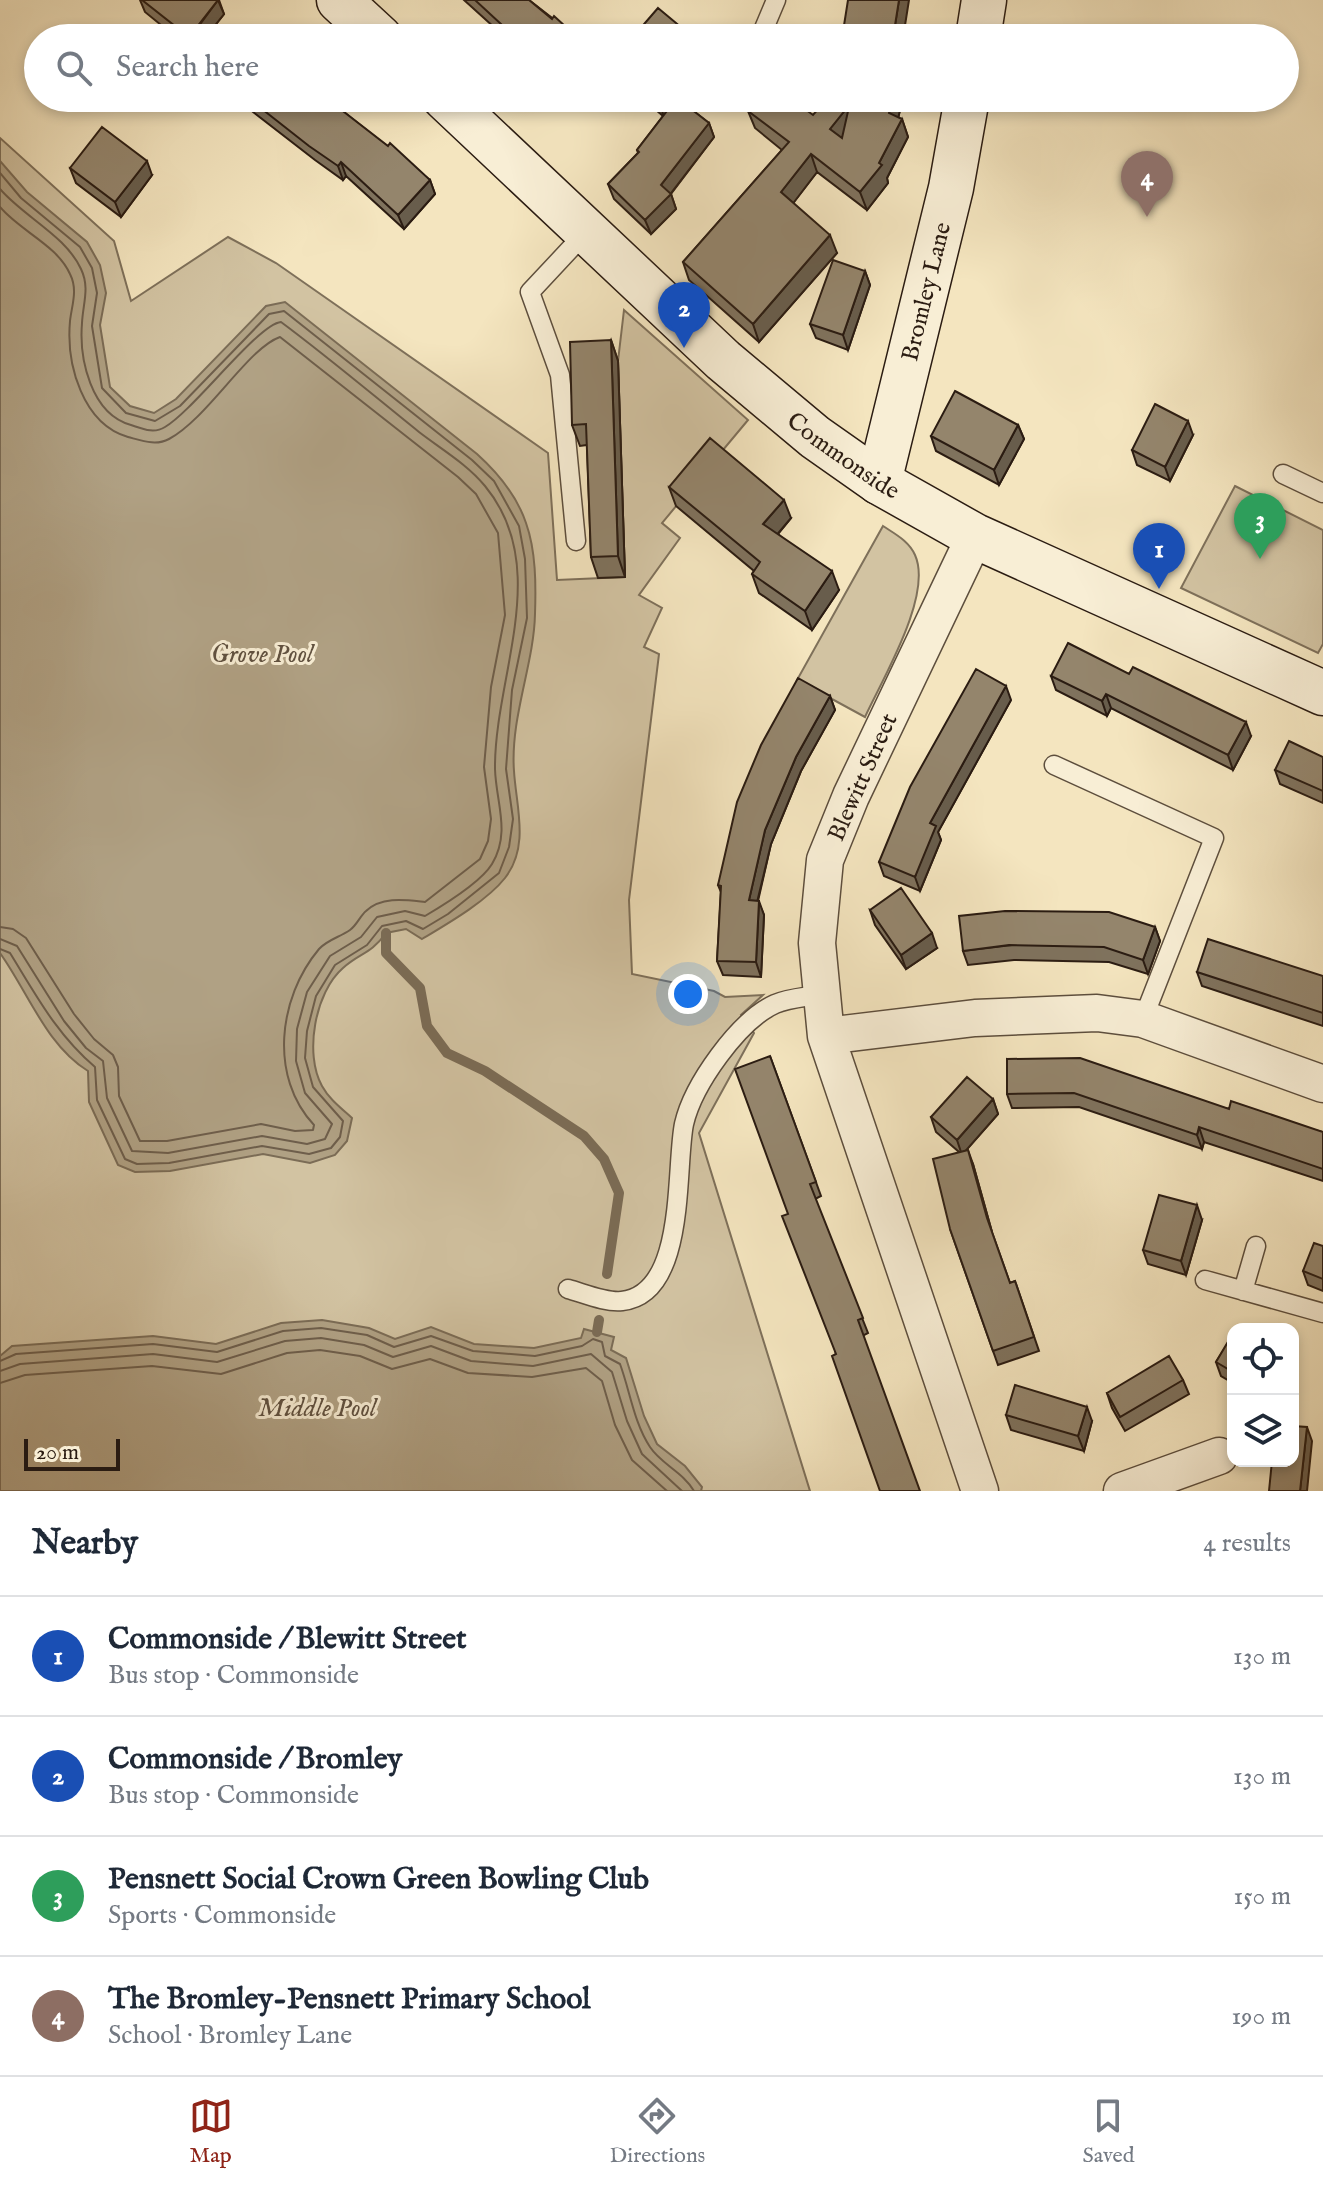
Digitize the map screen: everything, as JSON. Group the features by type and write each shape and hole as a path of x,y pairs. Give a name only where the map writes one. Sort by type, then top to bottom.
{"main road":[{"path":"339,0 365,24"},
{"path":"980,24 984,0"},
{"name":"Commonside","path":"460,112 734,369 815,437 879,482 975,536 1323,693"},
{"name":"Bromley Lane","path":"879,482 951,188 965,112"}],"street":[{"name":"Blewitt Street","path":"975,536 851,796 825,860 817,943 826,1036 980,1491"},
{"path":"826,1036 990,1017 1097,1013 1143,1019 1323,1084"},
{"path":"1122,1491 1219,1456"}],"lane":[{"path":"766,24 776,0"},
{"path":"576,541 560,375 530,292 587,231"},
{"path":"1283,474 1323,493"},
{"path":"1054,765 1214,838 1143,1019"},
{"path":"568,1289 621,1302 639,1295 654,1283 666,1256 679,1207 678,1181 685,1121 710,1068 744,1026 775,1004 822,994"},
{"path":"1243,1291 1256,1246"},
{"path":"1205,1280 1323,1313"}],"shaded area":[{"path":"0,138 114,241 131,301 228,237 276,263 548,453 557,580 625,577 618,361 624,310 748,420 662,523 680,538 639,595 662,608 644,647 659,654 629,900 632,974 714,991 725,997 763,995 741,1015 754,1033 699,1133 810,1491 0,1491"},
{"path":"1235,486 1323,530 1323,644 1318,653 1181,588"},
{"path":"883,526 912,550 919,572 912,614 904,636 865,717 797,680"}],"water":[{"name":"Grove Pool","path":"0,161 27,192 87,242 100,265 106,293 100,325 110,387 130,406 154,413 176,399 266,306 285,302 477,454 506,486 526,523 534,556 535,603 534,633 515,731 514,771 520,826 517,853 505,878 466,912 422,939 406,929 386,933 375,946 343,968 325,992 313,1041 317,1073 332,1099 352,1118 347,1141 335,1155 310,1163 263,1154 170,1171 135,1172 118,1165 89,1102 88,1071 73,1060 49,1033 0,953"},
{"name":"Middle Pool","path":"322,1320 369,1328 395,1339 431,1327 474,1344 534,1348 581,1338 584,1329 614,1337 611,1350 626,1358 644,1416 657,1444 685,1466 702,1487 701,1491 0,1491 0,1356 12,1346 153,1336 216,1344 281,1323"}],"building":[{"path":"142,0 218,0 199,24 172,24"},
{"path":"475,0 529,0 563,24 501,24"},
{"path":"848,0 899,0 895,24 844,24"},
{"path":"658,8 677,24 644,24"},
{"path":"266,112 344,112 388,146 390,143 430,180 398,215 341,162 338,166"},
{"path":"666,112 695,112 709,123 661,185 671,194 645,220 608,184 639,152 637,150"},
{"path":"749,112 809,112 813,115 816,112 844,112 830,129 842,138 848,112 889,112 902,119 879,163 882,165 860,192 811,154 781,192 830,235 753,324 683,262 789,142"},
{"path":"102,127 147,161 115,202 70,168"},
{"path":"833,260 865,271 843,335 810,324"},
{"path":"611,340 618,556 591,557 586,424 572,425 570,342"},
{"path":"955,391 1018,425 994,470 931,436"},
{"path":"1155,404 1188,421 1165,467 1132,450"},
{"path":"710,438 784,500 763,524 832,571 805,611 752,574 760,562 669,487"},
{"path":"1068,643 1129,674 1133,667 1246,722 1228,755 1106,694 1102,701 1051,676"},
{"path":"976,669 1006,686 930,823 936,826 915,877 879,862 910,787"},
{"path":"798,678 830,696 796,757 765,830 749,900 759,901 756,962 717,961 721,886 718,885 737,802 761,745"},
{"path":"1289,741 1323,757 1323,791 1275,770"},
{"path":"901,888 932,933 901,955 870,910"},
{"path":"1005,911 1109,912 1155,927 1143,960 1104,947 1009,945 963,951 959,916"},
{"path":"1208,939 1323,976 1323,1013 1197,972"},
{"path":"770,1056 816,1182 810,1184 863,1318 858,1320 920,1491 880,1491 832,1356 836,1354 782,1216 788,1214 735,1069"},
{"path":"1080,1058 1229,1109 1231,1101 1323,1132 1323,1169 1199,1127 1197,1135 1074,1093 1007,1094 1007,1059"},
{"path":"967,1077 993,1099 957,1140 931,1117"},
{"path":"968,1150 987,1218 1010,1283 1015,1281 1034,1337 993,1351 950,1229 933,1159"},
{"path":"1159,1195 1197,1205 1181,1261 1143,1250"},
{"path":"1314,1243 1323,1246 1323,1279 1303,1271"},
{"path":"1227,1343 1227,1368 1216,1362"},
{"path":"1169,1356 1183,1380 1120,1417 1107,1393"},
{"path":"1015,1385 1087,1407 1078,1436 1006,1415"},
{"path":"1299,1426 1307,1427 1300,1491 1269,1491 1271,1467 1299,1467"}],"waterway":[{"path":"386,933 386,953 420,988 427,1026 447,1053 485,1071 584,1136 604,1159 619,1193 607,1274"},
{"path":"597,1332 599,1320"}],"place":[{"name":"The Bromley-Pensnett Primary School","path":"1147,217"},
{"name":"Commonside / Bromley","path":"684,348"},
{"name":"Pensnett Social Crown Green Bowling Club","path":"1260,559"},
{"name":"Commonside / Blewitt Street","path":"1159,589"}]}
